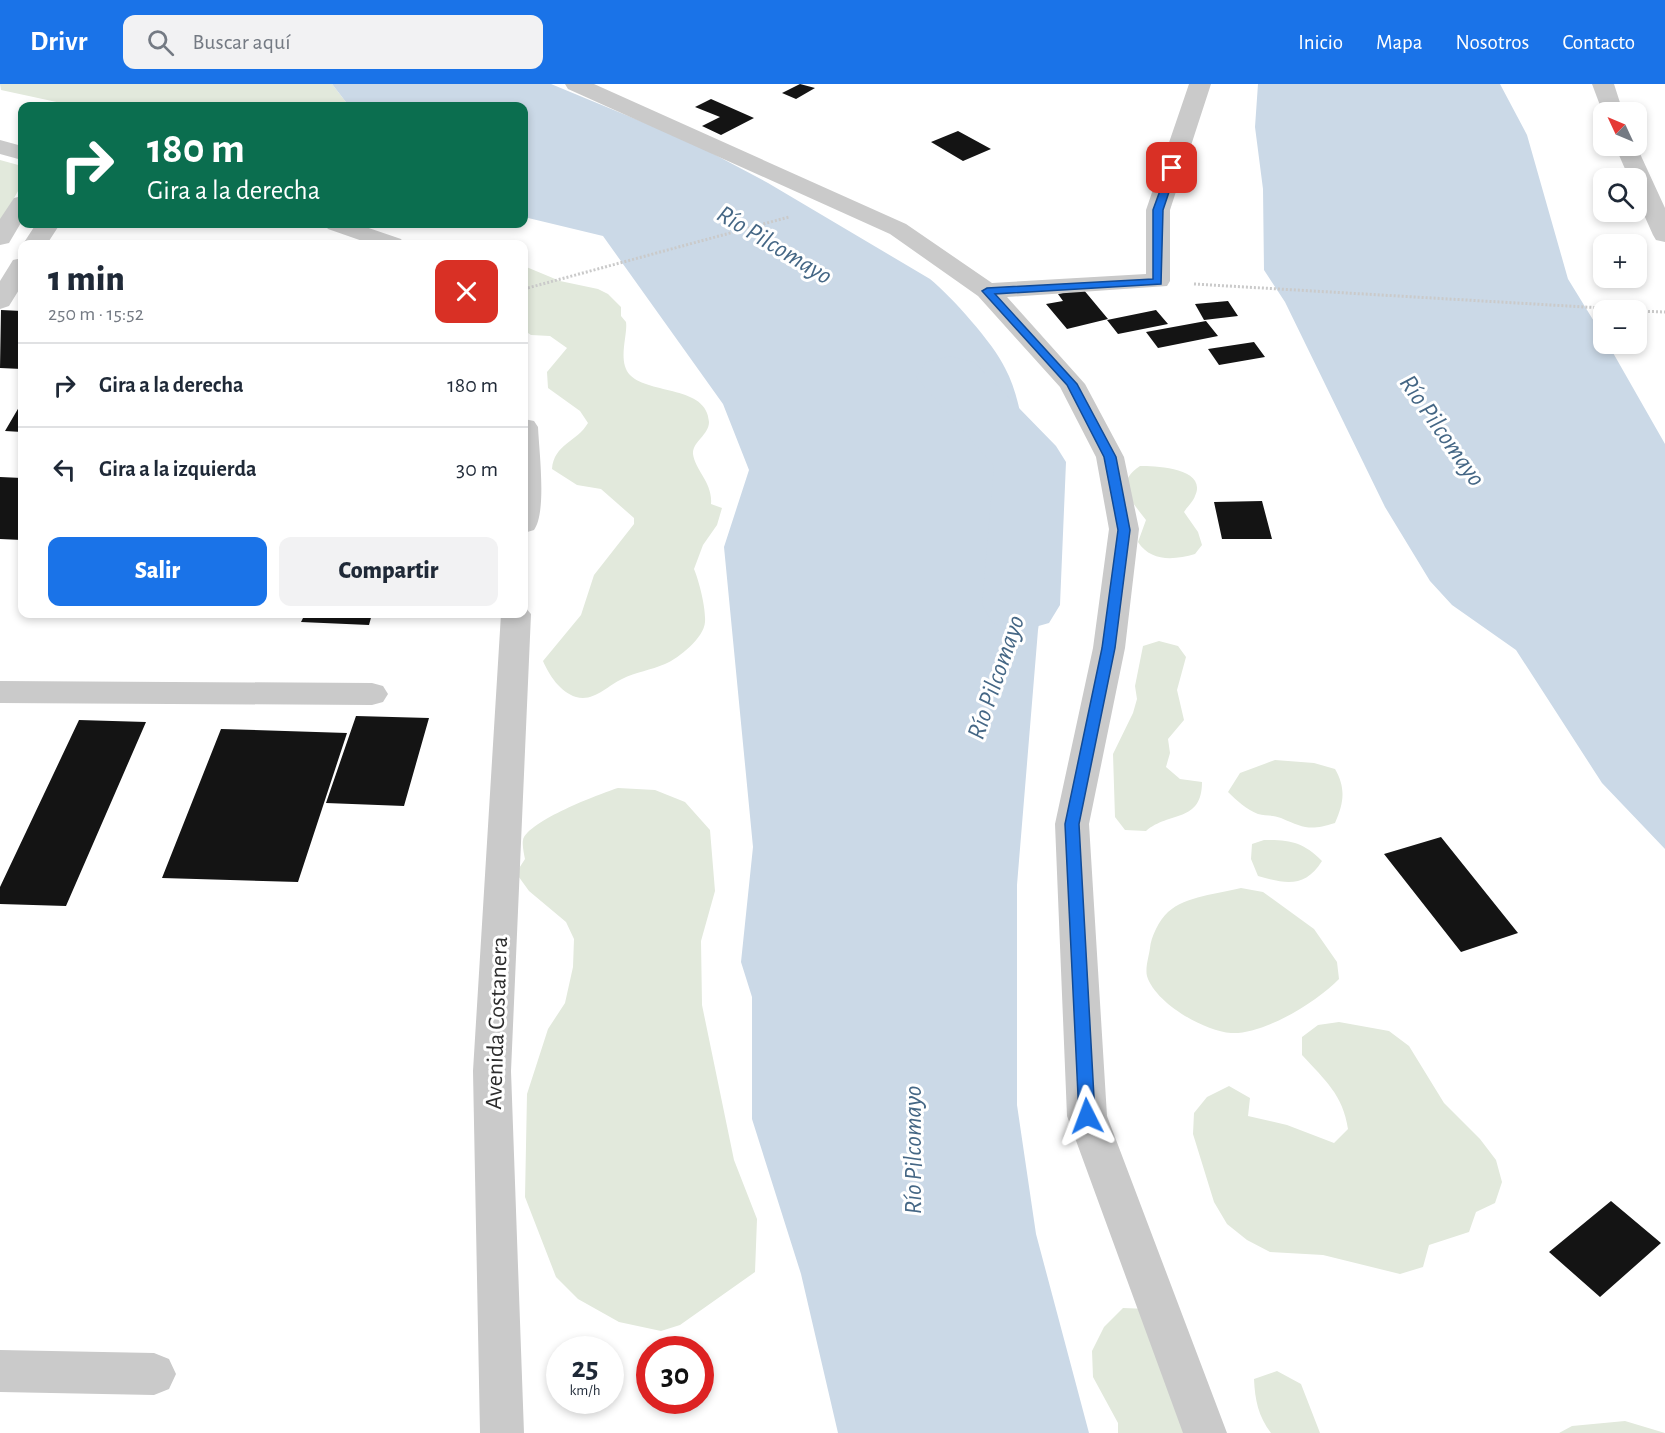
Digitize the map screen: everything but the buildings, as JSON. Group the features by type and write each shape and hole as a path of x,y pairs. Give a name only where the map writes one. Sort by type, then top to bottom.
{"street":[{"path":"576,84 898,229 987,291 1072,384 1110,457 1124,530 1109,648 1072,824 1087,1116 1205,1433"},
{"path":"987,291 1158,282 1158,210 1200,84"},
{"path":"1603,84 1609,102"},
{"path":"0,147 18,152"},
{"path":"1630,156 1665,236"},
{"path":"0,238 18,209"},
{"path":"347,228 381,240"},
{"path":"0,302 18,272"},
{"name":"Avenida Costanera","path":"502,1433 492,1071 516,618"},
{"path":"0,692 372,694"},
{"path":"0,1371 154,1374"}],"path":[{"path":"528,288 843,203"},
{"path":"1158,282 1593,307"},
{"path":"1647,311 1665,312"}],"shaded area":[{"path":"0,84 332,84 346,102 56,102 1,90"},
{"path":"0,160 18,165 18,191 0,223"},
{"path":"528,268 560,281 598,289 608,294 621,307 621,316 626,322 624,363 630,375 650,386 688,396 699,402 706,410 708,427 695,446 693,454 707,483 711,504 722,508 717,525 703,545 694,569 700,587 705,622 696,641 671,661 627,677 595,695 583,698 570,695 560,687 543,661 581,615 594,575 634,524 634,518 601,489 577,485 552,469 561,448 578,435 588,423 580,411 548,388 547,372 567,348 550,336 528,333"},
{"path":"1140,466 1178,470 1188,474 1194,480 1197,487 1195,496 1184,512 1198,532 1202,545 1195,554 1164,558 1149,553 1138,542 1146,520 1130,499 1126,486 1127,479"},
{"path":"1159,641 1178,646 1186,657 1177,690 1184,720 1168,739 1170,753 1166,767 1180,779 1202,782 1201,795 1196,804 1183,814 1146,831 1125,830 1115,817 1113,754 1133,713 1137,699 1135,686 1143,646"},
{"path":"1275,760 1314,763 1335,769 1341,783 1342,796 1335,823 1307,827 1278,817 1258,814 1228,792 1240,773"},
{"path":"618,788 655,790 685,802 710,830 715,891 701,941 702,1005 734,1160 757,1219 755,1272 680,1325 661,1331 619,1322 578,1299 556,1277 525,1197 527,1094 548,1029 565,1003 573,967 574,939 566,922 529,891 516,873 525,859 523,840 537,825 550,817"},
{"path":"1264,840 1296,843 1322,861 1309,876 1294,882 1277,881 1258,876 1251,859 1252,844"},
{"path":"1241,888 1263,892 1314,929 1337,962 1339,979 1304,1007 1273,1023 1258,1029 1231,1033 1208,1027 1170,1005 1152,986 1146,969 1154,934 1168,912 1193,899"},
{"path":"1339,1022 1389,1031 1409,1046 1444,1103 1480,1139 1496,1160 1502,1182 1495,1203 1476,1212 1469,1232 1429,1245 1423,1267 1400,1274 1323,1255 1270,1252 1247,1240 1227,1224 1214,1202 1193,1134 1194,1113 1207,1097 1229,1086 1250,1098 1248,1116 1287,1125 1334,1143 1348,1129 1346,1117 1332,1089 1302,1055 1302,1037 1318,1025"},
{"path":"1123,1308 1149,1309 1226,1433 1118,1433 1118,1423 1093,1377 1092,1351 1104,1327"},
{"path":"1277,1371 1301,1384 1320,1433 1271,1433 1258,1408 1254,1379"},
{"path":"1625,1421 1665,1433 1559,1433 1572,1426"}],"water":[{"path":"332,84 551,84 691,142 768,183 930,279 971,321 999,358 1018,402 1030,462 1026,467 1028,487 1049,557 1038,630 1017,885 1017,1105 1036,1234 1089,1433 838,1433 801,1274 752,1119 752,997 741,962 753,847 724,547 749,470 723,404 603,236 528,218 528,102 346,102"},
{"path":"1258,84 1500,84 1527,135 1568,279 1593,320 1593,354 1614,354 1665,444 1665,849 1602,783 1516,650 1452,605 1430,581 1385,507 1285,302 1264,270 1263,189 1255,127"}],"waterway":[{"name":"Río Pilcomayo","path":"950,377 1030,462 1021,605"}],"route":[{"path":"1087,1116 1076,939 1072,824 1109,648 1124,530 1110,457 1072,384 987,291 1045,286 1158,282 1158,210 1172,168"}]}
